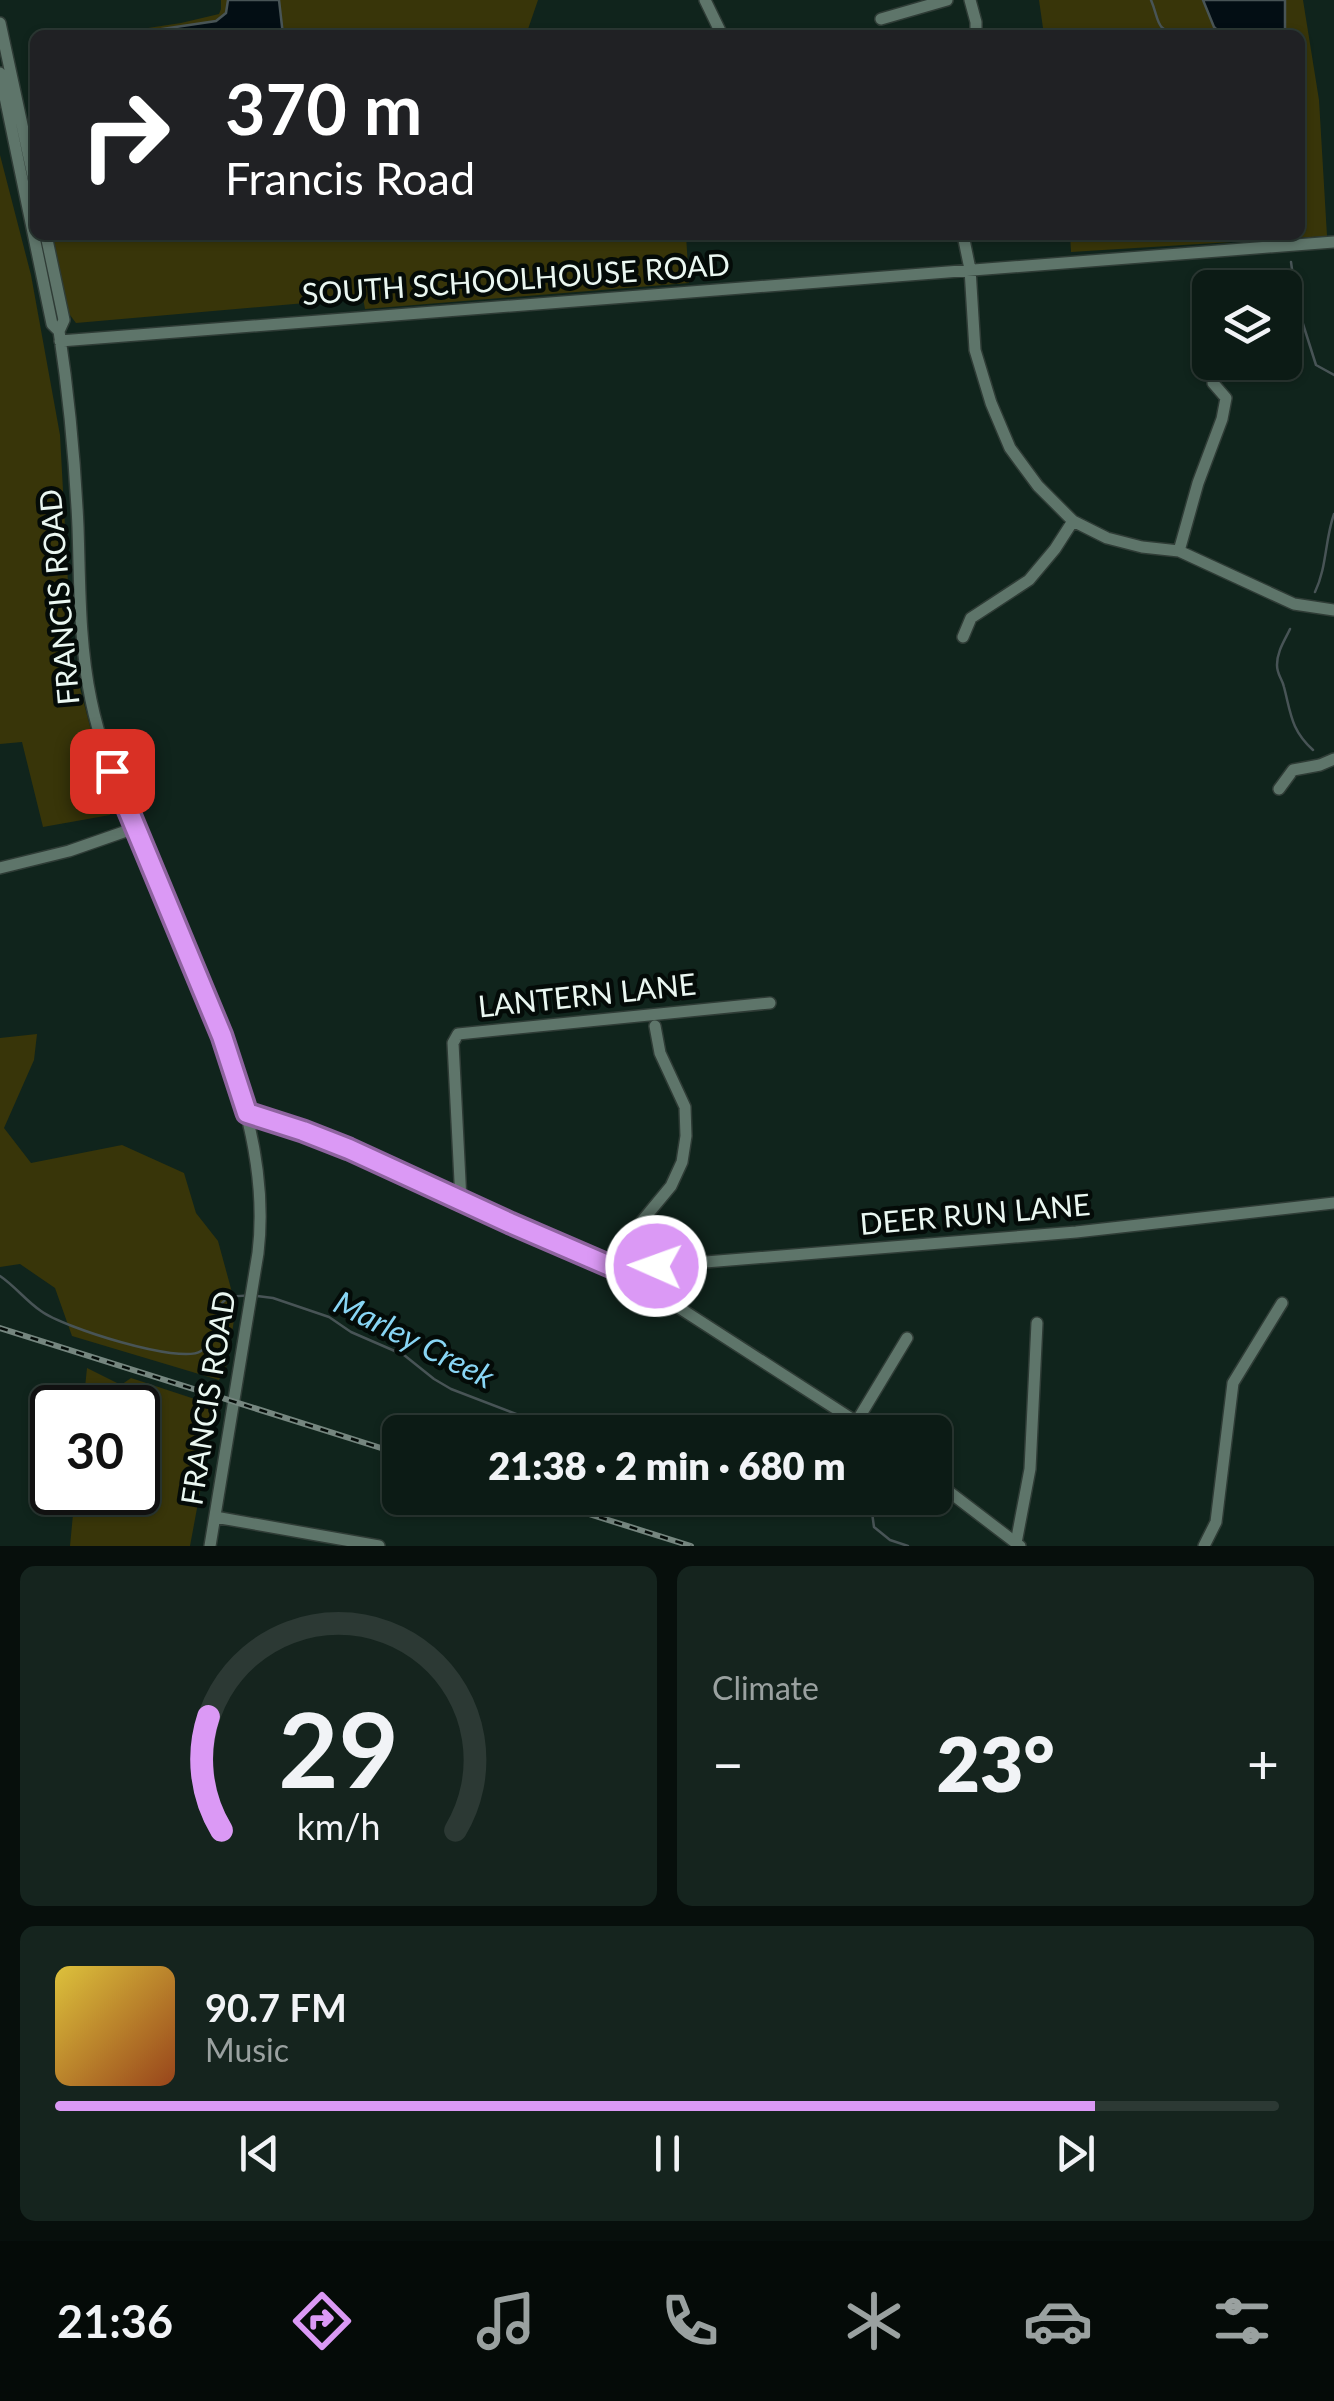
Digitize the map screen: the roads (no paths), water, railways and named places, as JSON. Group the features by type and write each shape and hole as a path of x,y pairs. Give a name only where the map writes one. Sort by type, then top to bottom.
{"street":[{"path":"706,0 720,30"},
{"path":"881,19 947,0"},
{"path":"970,0 976,30"},
{"path":"0,23 30,163"},
{"name":"FRANCIS ROAD","path":"0,72 30,217"},
{"name":"FRANCIS ROAD","path":"35,240 52,324 60,336"},
{"name":"FRANCIS ROAD","path":"47,240 64,320 60,336 72,435 85,663 99,734 222,1036 247,1113 256,1160 259,1242 210,1546"},
{"path":"964,240 970,269 975,350 1010,448 1038,486 1073,521 1107,538 1179,551 1294,604 1334,610"},
{"name":"SOUTH SCHOOLHOUSE ROAD","path":"60,336 1334,242"},
{"path":"1179,551 1198,483 1222,420 1226,398 1213,383"},
{"path":"963,637 971,618 1029,580 1073,521"},
{"path":"1278,789 1293,770 1334,759"},
{"path":"0,868 69,851 135,828"},
{"name":"LANTERN LANE","path":"460,1201 453,1043 458,1034 770,1003"},
{"path":"617,1269 628,1238 671,1186 682,1162 685,1107 660,1053 655,1026"},
{"path":"247,1113 349,1149 617,1269 848,1415"},
{"name":"DEER RUN LANE","path":"617,1269 1076,1232 1334,1203"},
{"path":"1204,1546 1216,1522 1232,1383 1282,1303"},
{"path":"952,1494 1018,1545 1030,1469 1037,1323"},
{"path":"861,1415 907,1338"},
{"path":"216,1517 379,1546"}],"waterway":[{"path":"1151,0 1157,19 1167,30"},
{"path":"1291,262 1297,305 1316,365 1334,375"},
{"path":"1315,592 1334,514"},
{"path":"1290,629 1277,668 1296,728 1313,750"},
{"name":"Marley Creek","path":"0,1276 53,1318 121,1342 171,1353 201,1351 210,1342 225,1300 249,1296"},
{"name":"Marley Creek","path":"257,1296 329,1317 351,1332 404,1355 451,1389 519,1415"},
{"name":"Marley Creek","path":"872,1515 874,1527 890,1540 908,1546"}],"railway":[{"path":"0,1328 382,1448"},
{"path":"592,1515 691,1546"}]}
